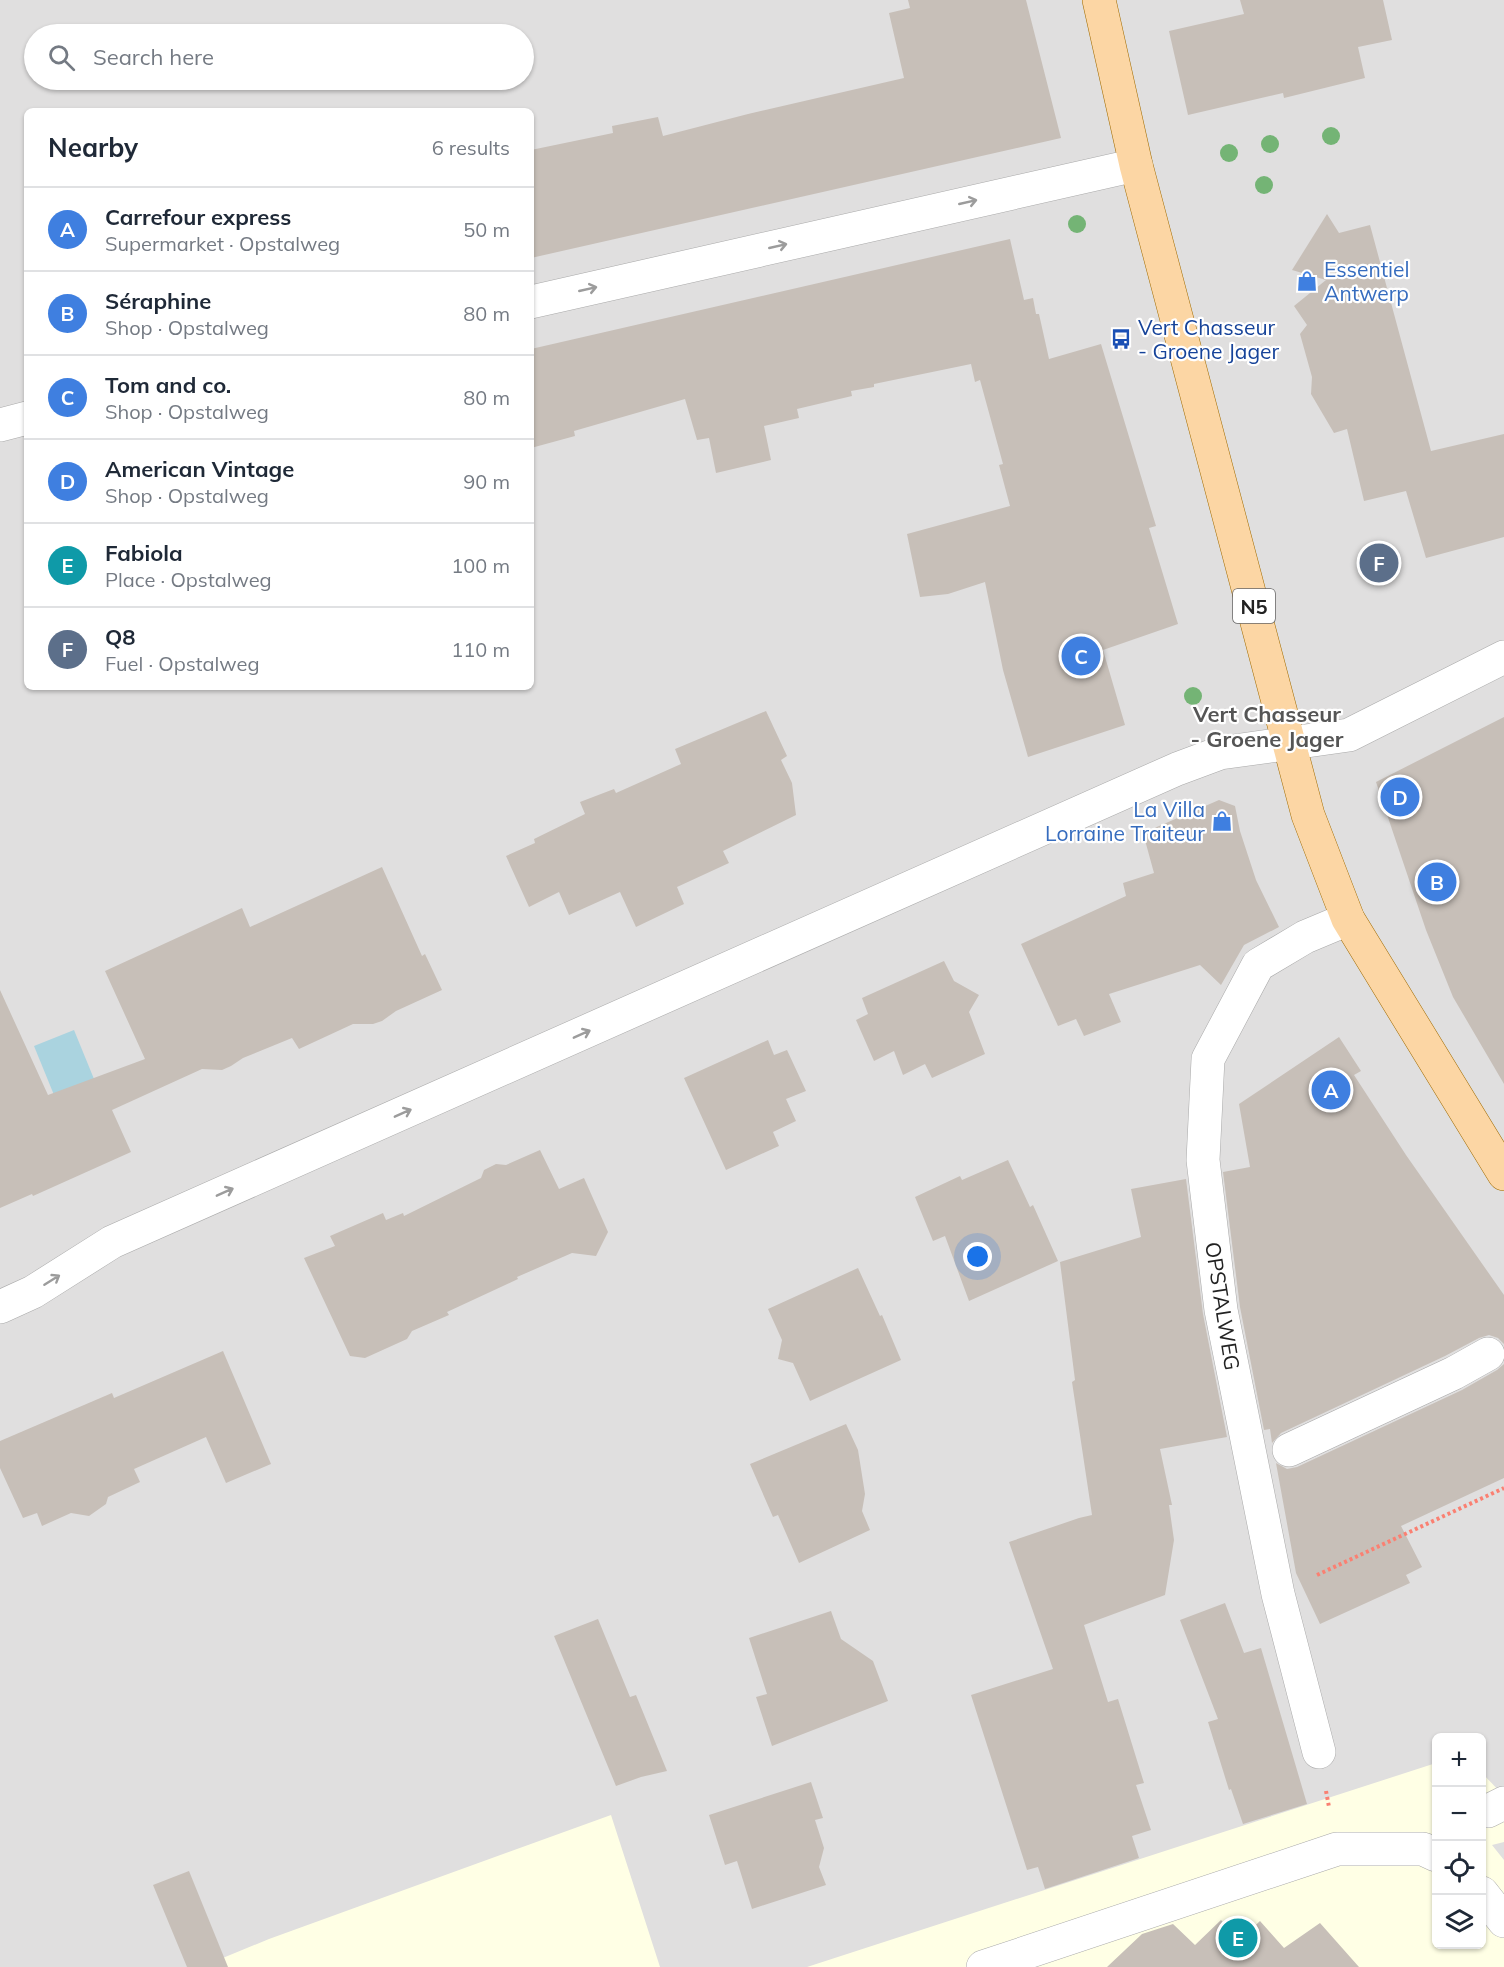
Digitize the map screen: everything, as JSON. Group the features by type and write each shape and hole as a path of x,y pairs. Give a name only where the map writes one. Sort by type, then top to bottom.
{"main road":[{"name":"N5","path":"1098,0 1136,165 1308,815 1348,919 1504,1174"}],"street":[{"path":"534,301 1136,165"},
{"path":"0,425 24,419"},
{"path":"0,1307 33,1292 112,1242 1177,769 1220,753 1348,735 1504,657"},
{"name":"OPSTALWEG","path":"1319,1752 1278,1594 1221,1310 1203,1160 1208,1059 1258,964 1305,937 1348,919"},
{"path":"1288,1450 1454,1373 1488,1354"},
{"path":"983,1967 1337,1849 1423,1849 1432,1853"},
{"path":"1484,1895 1504,1921"}],"path":[{"path":"1278,1594 1504,1488"},
{"path":"1319,1752 1337,1849"}],"shaded area":[{"path":"0,0 1504,0 1504,1967 0,1967"},
{"path":"1432,1764 1432,1949 1486,1949 1486,1777 1504,1796 1504,1842 1492,1845 1504,1860 1504,1967 807,1967"},
{"path":"611,1815 660,1967 201,1967 269,1939"}],"water":[{"path":"74,1030 103,1101 63,1117 34,1046"}],"building":[{"path":"908,0 1026,0 1061,138 534,257 534,149 613,133 612,126 658,117 663,136 904,78 889,13 910,8"},
{"path":"1240,0 1383,0 1392,40 1358,47 1365,78 1284,98 1283,93 1188,115 1169,31 1244,14"},
{"path":"1327,214 1339,233 1370,225 1431,451 1504,434 1504,537 1426,558 1406,491 1364,501 1347,429 1334,433 1311,394 1312,377 1300,334 1307,325 1294,306 1326,280 1292,270"},
{"path":"1010,239 1024,300 1033,298 1049,359 1101,344 1156,526 1149,528 1178,624 1103,650 1125,725 1028,757 1003,670 985,582 948,594 920,597 907,534 1010,506 999,465 1003,464 980,380 975,382 971,364 874,384 874,387 851,391 852,396 797,409 799,418 764,426 771,460 716,473 709,438 697,440 685,399 574,431 575,436 534,447 534,348"},
{"path":"766,711 787,756 781,760 792,783 796,815 723,851 729,863 677,887 684,904 636,927 620,892 569,915 559,892 529,907 506,856 535,843 534,839 585,814 580,802 614,789 616,793 681,764 675,749"},
{"path":"1504,717 1504,1084 1453,997 1426,930 1376,782"},
{"path":"1219,800 1235,806 1240,831 1256,880 1279,927 1244,945 1221,985 1200,965 1109,994 1121,1022 1084,1036 1076,1019 1058,1026 1021,944 1126,896 1123,883 1154,873 1143,833"},
{"path":"382,867 422,956 425,954 442,990 396,1011 382,1021 373,1024 353,1024 299,1049 292,1038 243,1058 222,1070 202,1069 112,1110 131,1152 33,1196 32,1194 0,1208 0,990 48,1095 145,1059 105,971 242,908 250,927"},
{"path":"944,961 954,981 979,995 969,1012 985,1054 932,1078 925,1064 903,1075 894,1051 874,1061 856,1020 868,1014 862,998"},
{"path":"1339,1037 1361,1071 1354,1075 1406,1155 1504,1295 1504,1344 1498,1338 1489,1335 1479,1338 1281,1433 1272,1443 1270,1429 1264,1430 1240,1307 1223,1172 1250,1167 1239,1104"},
{"path":"768,1040 774,1055 787,1050 806,1091 786,1099 796,1121 773,1132 779,1146 726,1170 684,1078"},
{"path":"540,1150 559,1189 584,1178 608,1232 596,1256 572,1253 447,1312 449,1315 412,1331 407,1339 365,1358 350,1356 304,1258 335,1246 330,1236 383,1213 386,1220 403,1213 404,1216 481,1178 484,1170 496,1164 506,1165"},
{"path":"1008,1160 1030,1207 1033,1205 1058,1261 969,1301 945,1236 933,1241 915,1197 960,1176 962,1180"},
{"path":"1186,1179 1203,1314 1227,1437 1160,1449 1172,1505 1169,1505 1174,1540 1165,1595 1084,1625 1108,1702 1118,1699 1144,1783 1136,1785 1151,1830 1132,1836 1139,1858 1045,1889 1038,1867 1027,1870 971,1695 1053,1669 1009,1542 1092,1515 1072,1382 1075,1380 1060,1262 1141,1237 1131,1189"},
{"path":"858,1268 880,1316 882,1315 901,1360 810,1401 793,1363 778,1359 782,1340 768,1309"},
{"path":"223,1351 271,1464 226,1483 206,1437 134,1469 140,1482 108,1497 106,1504 89,1516 71,1513 42,1526 37,1513 23,1518 0,1468 0,1441 112,1393 114,1398"},
{"path":"1504,1364 1504,1478 1401,1526 1422,1567 1406,1575 1410,1583 1320,1624 1296,1573 1276,1463 1287,1469 1297,1467 1462,1390"},
{"path":"846,1424 858,1450 865,1494 862,1511 870,1530 799,1563 778,1515 773,1517 750,1464"},
{"path":"1225,1603 1244,1653 1261,1648 1307,1804 1243,1824 1231,1789 1229,1790 1208,1722 1218,1719 1180,1620"},
{"path":"831,1611 841,1639 873,1661 888,1701 772,1746 756,1697 767,1694 749,1638"},
{"path":"598,1619 630,1697 636,1695 667,1771 616,1786 554,1636"},
{"path":"811,1782 823,1818 815,1820 824,1848 819,1867 826,1885 752,1909 737,1861 725,1865 709,1815"},
{"path":"189,1871 228,1967 187,1967 153,1885"},
{"path":"1221,1920 1240,1940 1260,1921 1284,1948 1320,1923 1359,1967 1107,1967 1142,1934 1173,1924 1195,1945"}],"place":[{"name":"Essentiel Antwerp","path":"1307,281"},
{"name":"Vert Chasseur - Groene Jager","path":"1121,339"},
{"name":"Q8","path":"1379,563"},
{"name":"Tom and co.","path":"1081,656"},
{"name":"American Vintage","path":"1400,797"},
{"name":"La Villa Lorraine Traiteur","path":"1222,821"},
{"name":"Séraphine","path":"1437,882"},
{"name":"Carrefour express","path":"1331,1090"},
{"name":"Fabiola","path":"1238,1938"}],"district":[{"name":"Vert Chasseur - Groene Jager","path":"1267,726"}]}
